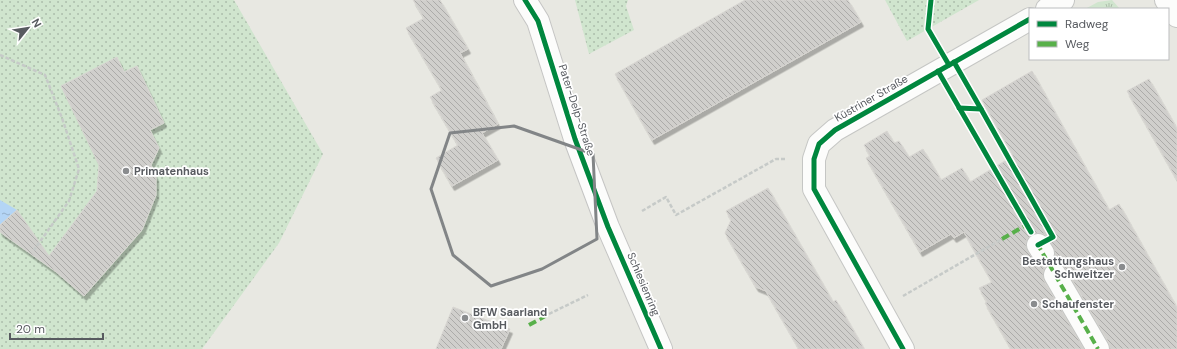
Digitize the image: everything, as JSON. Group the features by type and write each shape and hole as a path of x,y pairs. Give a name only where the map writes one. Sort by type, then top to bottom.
{"street":[{"name":"Pater-Delp-Straße","path":"525,0 538,10 575,138 608,227"},
{"path":"1049,8 1062,0"},
{"path":"1166,0 1177,16"},
{"name":"Küstriner Straße","path":"903,349 814,189 814,159 819,144 835,130 1029,20"},
{"name":"Schlesienring","path":"608,227 661,349"},
{"path":"1055,275 1098,349"}],"path":[{"path":"0,55 45,74 79,169 69,201 34,250"},
{"path":"642,211 666,197 676,215 776,159"},
{"path":"881,309 1002,239"},
{"path":"549,314 588,295"}],"highlighted area":[{"path":"514,126 593,154 597,239 542,269 491,286 453,255 431,189 450,133"}],"green space":[{"path":"0,0 234,0 323,154 279,243 202,349 0,349"},
{"path":"575,0 628,0 626,6 634,30 589,54"},
{"path":"885,0 979,0 907,41"},
{"path":"1112,0 1119,8 1087,8 1098,2"}],"water":[{"path":"0,200 17,210 0,225"}],"building":[{"path":"413,0 440,0 468,49 460,53 498,124 482,133 498,160 452,186 436,158 458,145 430,97 442,90 406,28 424,18"},
{"path":"745,0 848,0 861,22 652,140 615,74"},
{"name":"Primatenhaus","path":"117,57 124,72 137,66 164,123 150,130 159,148 151,165 156,177 156,195 142,230 84,296 55,271 0,232 0,225 17,210 49,256 97,191 99,165 61,86"},
{"path":"1032,71 1109,210 1119,204 1177,308 1177,349 1110,349 1109,343 1066,269 1062,264 1055,263 1049,264 1044,268 1044,281 1084,349 1011,349 985,303 987,302 979,288 992,282 964,232 954,238 951,234 920,252 866,158 870,156 864,145 887,131 894,143 899,141 909,157 923,149 941,180 962,168 970,182 1013,156 982,100","holes":["1037,233 1044,234 1048,238 1055,252 1054,259 1050,263 1044,265 1038,264 1033,260 1026,246 1027,239 1031,235"]},
{"path":"1149,79 1177,129 1177,180 1127,91"},
{"path":"768,188 833,302 836,300 864,349 799,349 766,291 756,287 725,233 731,220 726,211"},
{"name":"BFW Saarland GmbH","path":"453,307 510,329 501,349 436,349"}],"marked path":[{"path":"1002,239 1026,225"},
{"path":"1040,244 1038,245 1098,349"},
{"path":"529,325 549,314"}],"cycle path":[{"path":"525,0 538,21 575,139 608,227 661,349"},
{"path":"931,0 928,29 949,65"},
{"path":"903,349 814,189 814,159 819,144 835,130 1029,20"},
{"path":"954,62 981,109"},
{"path":"938,71 1031,232"},
{"path":"959,108 981,109 1053,237 1038,245"}],"place":[{"name":"Primatenhaus","path":"126,171"},
{"name":"Bestattungshaus Schweitzer","path":"1122,267"},
{"name":"Schaufenster","path":"1034,304"},
{"name":"BFW Saarland GmbH","path":"465,318"}]}
